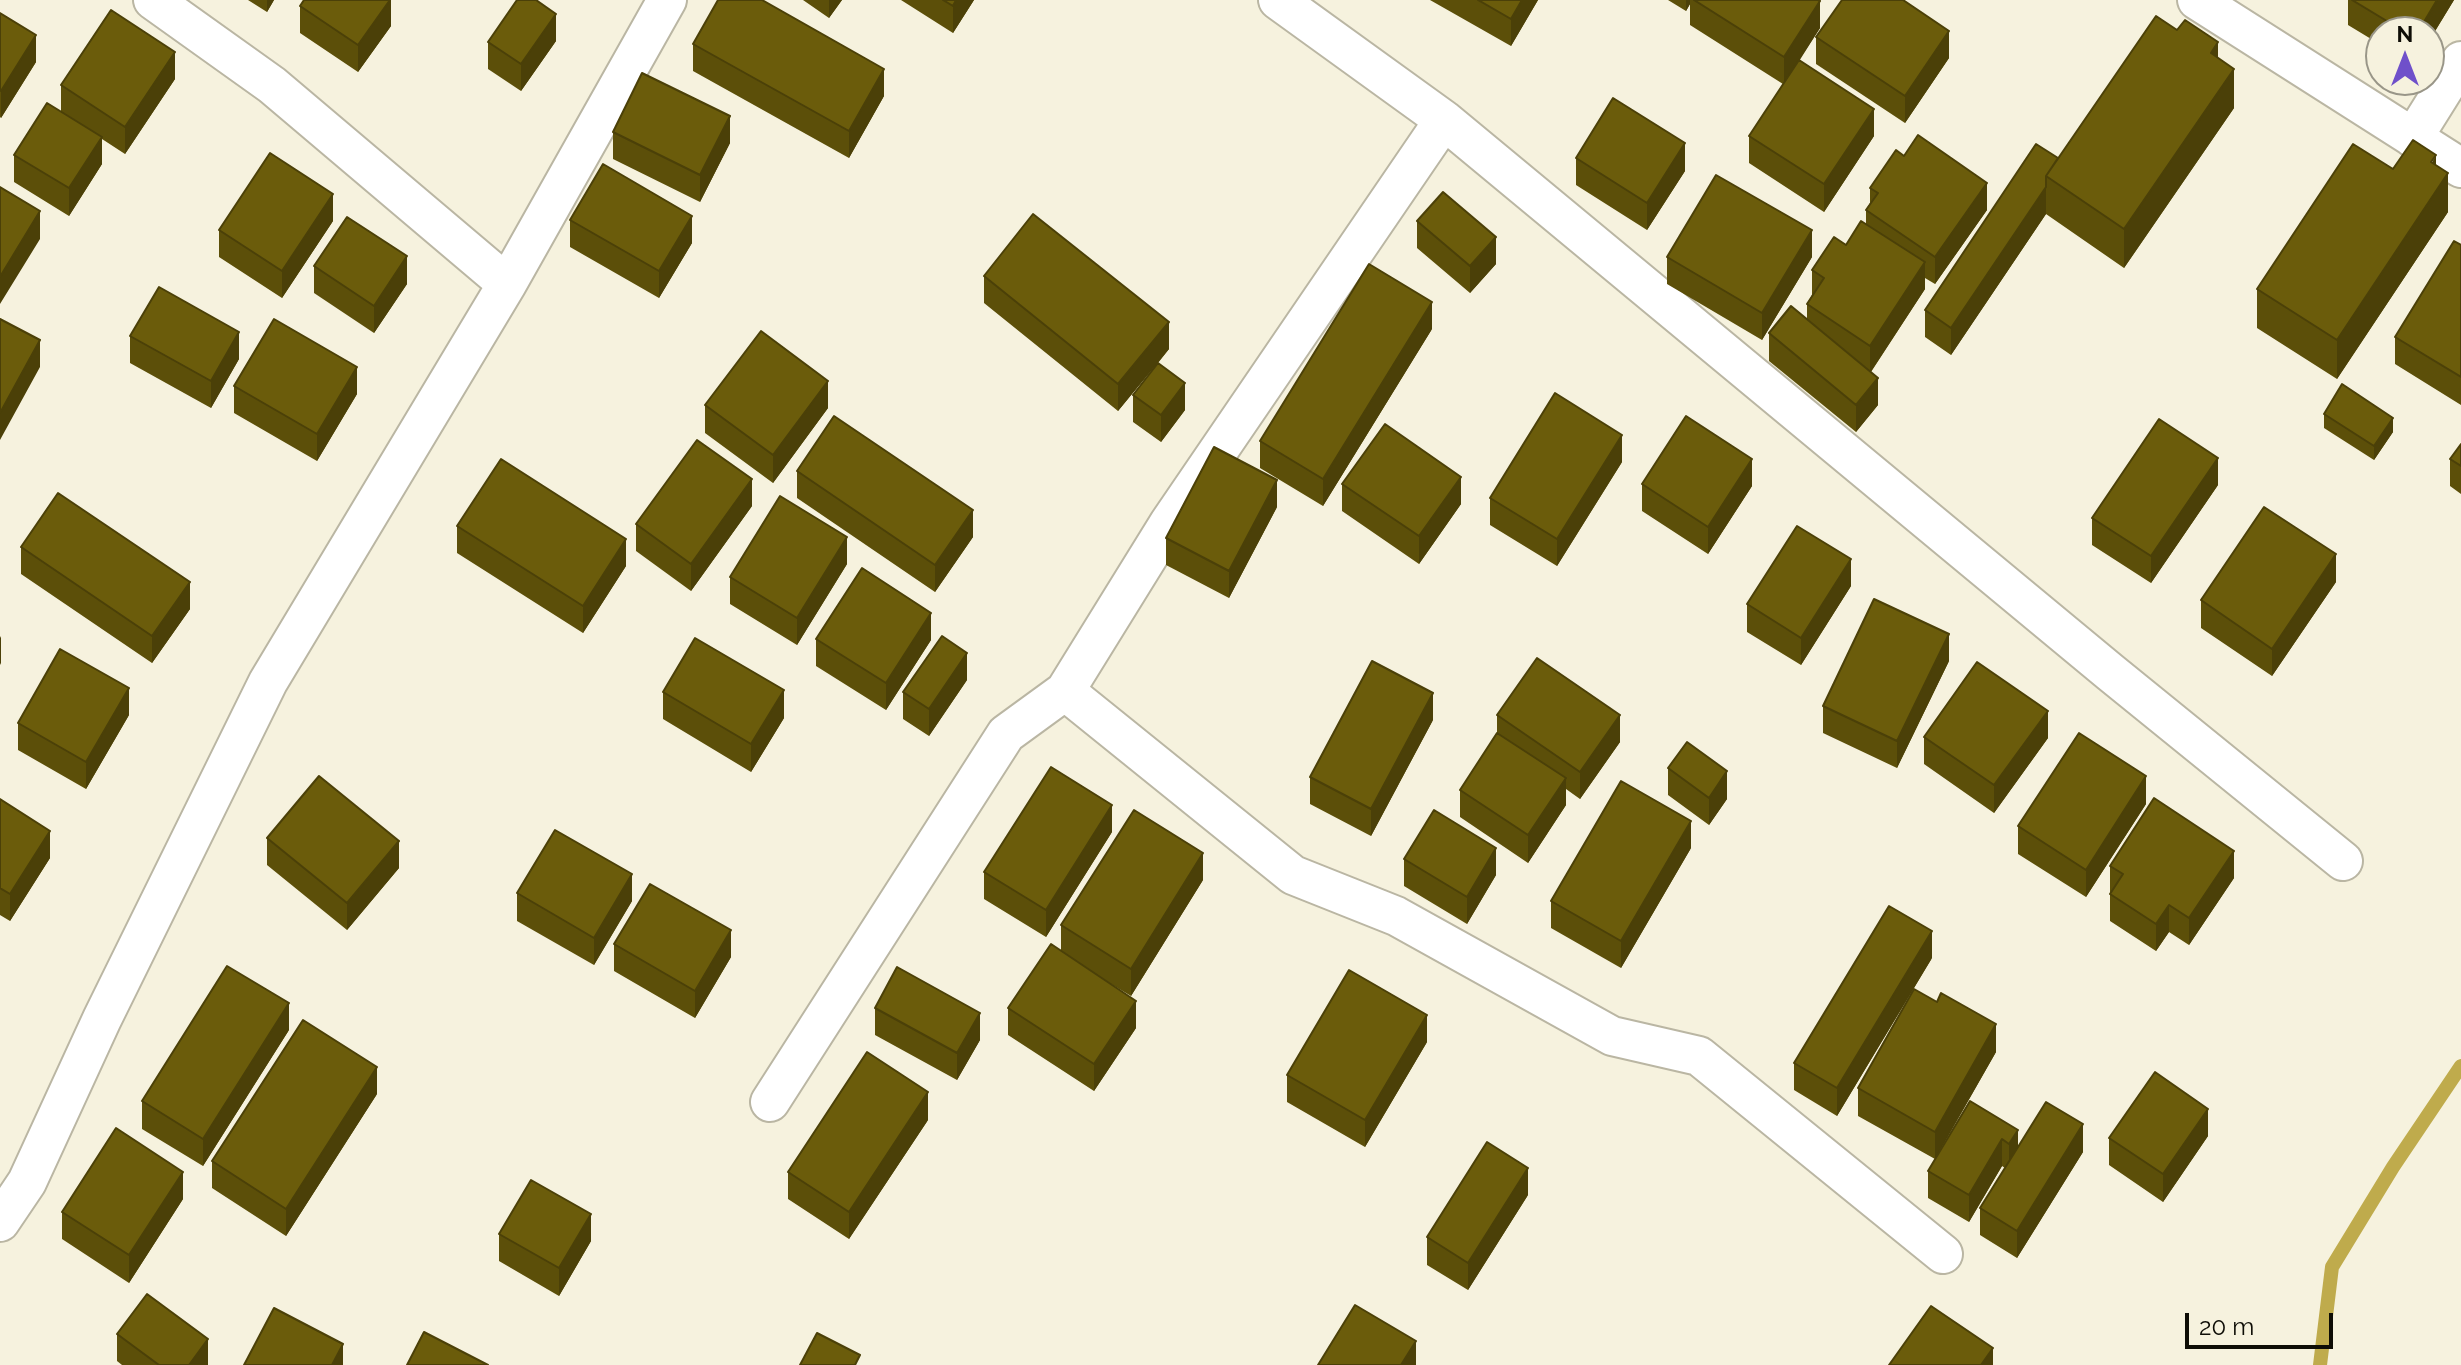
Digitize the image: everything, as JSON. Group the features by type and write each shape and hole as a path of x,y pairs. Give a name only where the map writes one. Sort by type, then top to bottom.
{"street":[{"path":"153,0 272,85 507,284"},
{"path":"0,1222 27,1182 102,1019 268,682 507,284 667,0"},
{"path":"1278,0 1444,120 2343,861"},
{"path":"2197,0 2461,168"},
{"path":"2413,138 2461,61"},
{"path":"770,1102 1006,734 1065,691 1169,523 1444,120"},
{"path":"1065,691 1293,875 1396,916 1612,1036 1699,1056 1943,1254"}],"building":[{"path":"304,0 390,0 358,45 300,6"},
{"path":"517,0 536,0 556,14 521,64 488,42"},
{"path":"718,0 762,0 884,69 849,131 693,44"},
{"path":"1478,0 1522,0 1511,19"},
{"path":"1694,0 1818,0 1820,1 1784,57"},
{"path":"1842,0 1903,0 1949,31 1905,96 1816,37"},
{"path":"2352,0 2437,0 2428,16 2378,16"},
{"path":"111,10 175,52 125,127 61,85"},
{"path":"0,13 36,35 1,91 0,90"},
{"path":"2156,16 2177,30 2185,20 2218,42 2211,53 2234,69 2124,229 2046,176"},
{"path":"1799,60 1874,109 1824,184 1749,136"},
{"path":"642,73 730,116 700,175 613,132"},
{"path":"1613,98 1685,143 1647,203 1576,158"},
{"path":"47,103 102,137 69,188 14,155"},
{"path":"1918,135 1987,183 1935,257 1866,210 1878,193 1870,188 1896,150 1904,156"},
{"path":"2413,140 2436,155 2431,162 2448,173 2337,340 2257,289 2353,144 2393,169"},
{"path":"2036,144 2058,158 2046,176 2046,187 1951,328 1925,310"},
{"path":"270,153 333,194 282,271 219,230"},
{"path":"603,164 692,216 659,271 570,220"},
{"path":"1716,175 1812,230 1762,313 1667,257"},
{"path":"0,187 40,211 0,277"},
{"path":"1443,192 1496,237 1470,266 1417,221"},
{"path":"1033,214 1169,322 1118,384 984,276"},
{"path":"347,217 407,256 374,306 314,266"},
{"path":"1861,221 1925,262 1870,346 1807,304 1824,278 1812,270 1834,237 1846,245"},
{"path":"2454,241 2461,245 2461,377 2395,337"},
{"path":"1369,264 1432,302 1323,479 1260,441"},
{"path":"159,287 239,332 211,381 130,336"},
{"path":"1791,306 1878,378 1856,405 1769,333"},
{"path":"0,319 40,340 0,413"},
{"path":"274,319 357,367 317,434 234,386"},
{"path":"761,331 828,381 773,455 705,405"},
{"path":"1158,363 1185,383 1161,415 1133,395"},
{"path":"2342,384 2393,418 2374,446 2324,414"},
{"path":"1555,393 1622,435 1557,539 1490,498"},
{"path":"834,416 973,510 935,565 797,471"},
{"path":"1686,416 1752,459 1708,527 1642,484"},
{"path":"2159,419 2218,458 2151,556 2092,518"},
{"path":"1385,424 1461,477 1419,536 1342,484"},
{"path":"697,440 752,479 691,564 636,524"},
{"path":"2461,444 2461,466 2450,459"},
{"path":"1214,447 1277,480 1229,571 1166,538"},
{"path":"501,459 626,539 583,606 457,526"},
{"path":"58,493 190,582 152,636 21,547"},
{"path":"780,496 847,537 797,618 730,577"},
{"path":"2264,507 2336,554 2272,649 2201,600"},
{"path":"1797,526 1851,559 1801,638 1747,604"},
{"path":"862,568 931,613 886,683 816,639"},
{"path":"1874,599 1949,634 1897,741 1823,706"},
{"path":"942,636 967,653 929,709 903,692"},
{"path":"695,638 784,690 751,744 663,692"},
{"path":"60,649 129,688 86,762 18,723"},
{"path":"1537,658 1620,715 1580,772 1497,715"},
{"path":"1372,661 1433,693 1371,809 1310,777"},
{"path":"1977,662 2048,711 1994,785 1924,737"},
{"path":"1497,733 1566,778 1528,835 1460,790"},
{"path":"2079,733 2146,776 2086,870 2018,826"},
{"path":"1687,742 1727,771 1709,798 1668,768"},
{"path":"1051,767 1112,805 1046,910 984,872"},
{"path":"319,776 399,841 347,903 267,838"},
{"path":"1621,781 1691,821 1621,941 1551,901"},
{"path":"2154,798 2234,851 2189,918 2169,905 2156,924 2110,894 2123,874 2110,866"},
{"path":"0,799 50,831 10,894 0,888"},
{"path":"1134,810 1203,853 1131,969 1061,925"},
{"path":"1434,810 1496,848 1467,897 1404,859"},
{"path":"555,830 632,874 594,938 517,893"},
{"path":"650,884 731,930 695,991 614,944"},
{"path":"1889,906 1932,931 1837,1088 1794,1063"},
{"path":"1051,944 1136,1001 1094,1064 1008,1008"},
{"path":"227,966 289,1003 203,1139 142,1101"},
{"path":"897,967 980,1013 957,1053 875,1008"},
{"path":"1349,970 1427,1015 1365,1120 1287,1075"},
{"path":"1914,989 1937,1002 1941,993 1996,1024 1935,1132 1858,1088"},
{"path":"303,1020 377,1067 286,1209 212,1161"},
{"path":"867,1052 928,1092 849,1212 788,1172"},
{"path":"2155,1072 2208,1109 2163,1174 2109,1138"},
{"path":"1970,1101 2018,1130 2009,1144 2002,1139 1969,1195 1928,1171"},
{"path":"2046,1102 2083,1124 2017,1231 1980,1208"},
{"path":"116,1128 183,1172 129,1255 62,1212"},
{"path":"1487,1142 1528,1168 1468,1263 1427,1237"},
{"path":"531,1180 591,1214 559,1268 499,1234"},
{"path":"147,1294 208,1339 189,1365 159,1365 117,1334"},
{"path":"1355,1305 1416,1341 1401,1365 1318,1365"},
{"path":"1931,1306 1993,1348 1981,1365 1889,1365"},
{"path":"274,1308 343,1344 332,1365 244,1365"},
{"path":"424,1332 488,1365 407,1365"},
{"path":"817,1333 860,1355 855,1365 800,1365"}],"waterway":[{"path":"2320,1365 2332,1267 2393,1167 2461,1066"}]}
